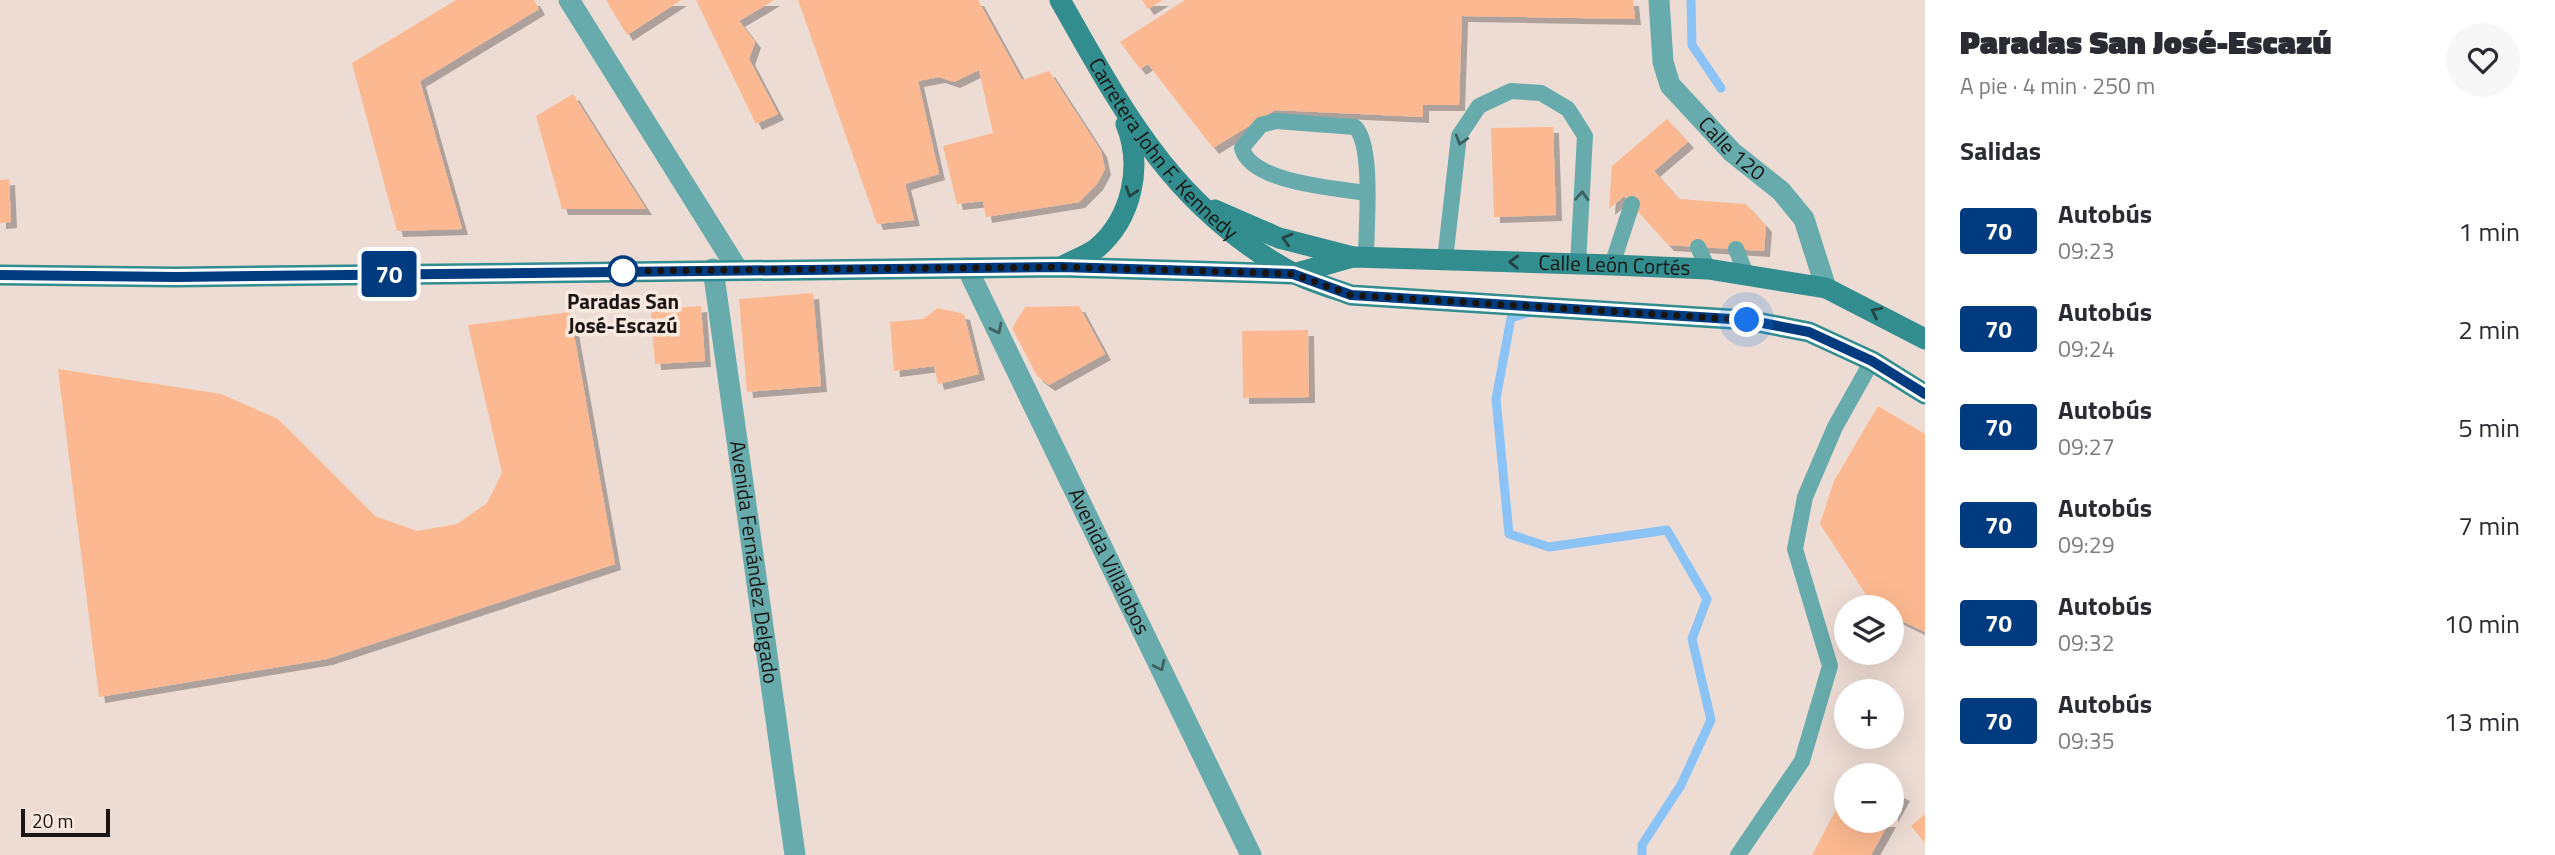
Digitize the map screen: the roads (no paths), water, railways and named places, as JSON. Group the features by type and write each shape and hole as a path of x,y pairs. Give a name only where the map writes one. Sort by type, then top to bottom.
{"main road":[{"name":"Carretera John F. Kennedy","path":"1060,0 1118,103 1152,154 1194,200 1241,240 1293,274"},
{"path":"1061,267 1096,248 1122,218 1135,180 1132,140 1118,103"},
{"path":"1194,200 1279,238 1359,257"},
{"name":"Calle León Cortés","path":"0,275 176,277 1061,267 1293,274 1359,257 1612,265 1708,269 1826,288 1925,339"},
{"name":"Calle León Cortés","path":"1293,274 1351,295 1747,320 1809,332 1872,361 1925,394"}],"street":[{"path":"569,0 738,270"},
{"name":"Calle 120","path":"1659,0 1663,62 1670,85 1732,152 1781,191 1804,219 1826,288"},
{"name":"Avenida Villalobos","path":"967,268 1251,855"},
{"name":"Avenida Fernández Delgado","path":"713,269 795,855"}],"lane":[{"path":"1445,260 1459,136 1479,106 1511,91 1541,93 1568,109 1585,136 1578,264"},
{"path":"1359,257 1366,192 1363,139 1355,127 1276,121 1261,125 1242,148 1251,164 1261,169 1295,181 1366,192"},
{"path":"1612,265 1632,204"},
{"path":"1698,247 1708,269"},
{"path":"1736,249 1746,274"},
{"path":"1738,855 1802,761 1830,666 1796,549 1805,497 1835,427 1872,361"}],"waterway":[{"path":"1691,0 1692,45 1721,88"},
{"path":"1527,313 1511,318 1496,399 1509,534 1549,547 1667,530 1707,599 1692,639 1711,720 1681,785 1642,845 1642,855"}],"place":[{"name":"Paradas San José-Escazú","path":"623,271"}]}
